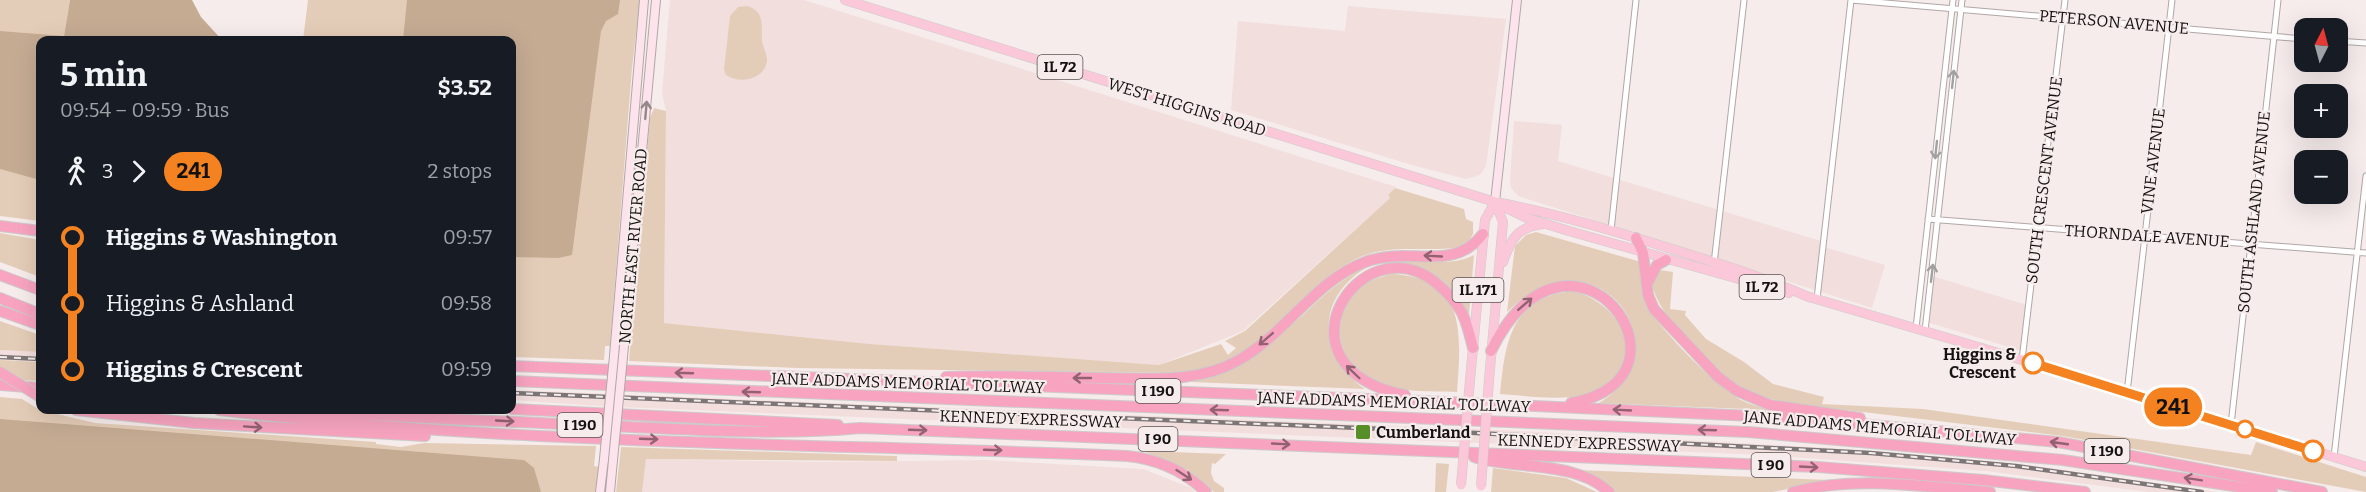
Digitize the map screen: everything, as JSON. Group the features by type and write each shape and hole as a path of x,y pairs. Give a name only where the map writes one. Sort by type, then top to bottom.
{"highway":[{"path":"0,226 36,230"},
{"path":"868,381 952,377 1198,376 1224,368 1254,350 1349,270 1379,258 1395,255 1458,255 1475,245 1484,234"},
{"path":"1636,238 1643,253 1651,303 1662,319 1718,377 1737,391 1770,405 1853,416 1890,426"},
{"path":"1647,284 1657,265 1666,260"},
{"path":"1447,402 1388,391 1356,377 1347,367 1336,345 1335,318 1340,305 1353,286 1369,275 1394,269 1414,271 1432,280 1452,297 1465,319 1473,348"},
{"path":"0,275 36,288"},
{"path":"1491,351 1510,318 1538,293 1557,287 1580,288 1599,295 1614,307 1624,321 1630,338 1629,359 1623,377 1596,397 1540,406"},
{"path":"0,298 36,312"},
{"path":"0,311 36,324"},
{"name":"I 190","path":"516,366 1540,406 1890,426 2058,442 2322,492"},
{"path":"0,372 36,394"},
{"name":"JANE ADDAMS MEMORIAL TOLLWAY","path":"516,381 1748,432 2063,460 2272,492"},
{"path":"0,385 36,388"},
{"name":"I 90","path":"516,409 816,422 860,428"},
{"path":"112,414 194,423 375,435 527,435"},
{"path":"260,414 382,426 527,435 1127,456 1164,464 1190,478 1206,492"},
{"name":"KENNEDY EXPRESSWAY","path":"348,414 660,428 815,432 860,428 1818,467 2085,492"},
{"path":"1457,452 1496,464 1537,467 1572,474 1588,479 1609,492"},
{"path":"1793,492 1825,486 1860,484 1990,492"},
{"path":"2011,492 2038,486"}],"main road":[{"name":"NORTH EAST RIVER ROAD","path":"610,492 609,459 644,0"},
{"name":"NORTH EAST RIVER ROAD","path":"618,356 656,0"},
{"name":"WEST HIGGINS ROAD","path":"845,0 1495,202 1528,208 1611,230 1766,278 1814,298"},
{"path":"1495,202 1517,0"},
{"name":"WEST HIGGINS ROAD","path":"1495,202 1527,218 1666,260 1814,298 1921,329 2366,467"},
{"name":"IL 171","path":"1460,489 1485,220 1495,202"},
{"name":"IL 171","path":"1481,489 1503,222 1495,202"},
{"path":"1498,276 1511,239 1519,230 1547,223"},
{"name":"NORTH EAST RIVER ROAD","path":"600,492 609,459"}],"street":[{"path":"1611,230 1636,0"},
{"path":"1713,273 1744,0"},
{"path":"1814,298 1851,0"},
{"name":"PETERSON AVENUE","path":"1851,0 2294,38"},
{"path":"1921,329 1928,219 1953,0"},
{"path":"1921,329 1938,220 1962,0"},
{"name":"SOUTH CRESCENT AVENUE","path":"2022,360 2065,0"},
{"name":"VINE AVENUE","path":"2127,393 2172,0"},
{"name":"SOUTH ASHLAND AVENUE","path":"2230,425 2278,0"},
{"path":"2348,42 2366,43"},
{"path":"2334,458 2366,176"},
{"name":"THORNDALE AVENUE","path":"1928,219 2366,253"}],"shaded area":[{"path":"0,0 70,0 64,36 36,36 36,220 0,216"},
{"path":"70,0 192,0 201,17 218,36 64,36"},
{"path":"308,0 640,0 632,68 610,346 605,346 604,360 516,357 516,36 304,36"},
{"path":"407,0 620,0 618,14 606,21 601,31 572,255 558,258 516,257 516,36 403,36"},
{"path":"670,0 804,0 1396,187 1388,195 1390,198 1243,331 1159,365 870,344 664,323 666,111 662,93"},
{"path":"747,6 760,16 762,41 767,60 766,67 757,76 738,80 726,75 724,70 730,16 738,7"},
{"path":"1348,6 1506,19 1486,166 1480,175 1466,179 1412,165 1231,110 1238,21 1345,31"},
{"path":"0,31 64,36 36,36 36,179 0,169"},
{"path":"654,108 666,111 664,323 870,344 1159,365 1221,344 1228,355 1236,348 1225,341 1245,331 1390,198 1388,195 1395,188 1464,209 1466,219 1473,222 1473,234 1466,246 1384,250 1358,258 1326,278 1271,330 1242,353 1220,364 1181,373 797,368 629,361 650,118"},
{"path":"1514,121 1562,125 1558,161 1824,242 1824,247 1885,265 1872,308 1518,196 1511,188 1510,181"},
{"path":"1536,232 1641,262 1642,285 1648,307 1677,344 1720,385 1743,401 1770,410 1599,403 1624,380 1635,353 1632,327 1619,304 1598,287 1571,281 1540,288 1507,312 1515,246 1526,235"},
{"path":"0,233 36,239 36,276 0,262"},
{"path":"1474,255 1469,315 1448,286 1434,275 1418,267 1401,263 1384,263 1367,268 1351,279 1339,293 1332,307 1329,322 1334,352 1341,366 1365,389 1191,382 1222,371 1251,355 1278,336 1333,288 1366,267 1379,263 1393,261 1448,262"},
{"path":"1660,270 1673,272 1670,309 1686,311 1685,315 1706,339 1744,362 1773,384 1824,397 1822,404 1923,409 2251,455 2256,442 2366,477 2366,492 2063,436 1796,404 1765,397 1747,390 1720,372 1677,329 1657,299 1652,285"},
{"path":"1391,274 1416,278 1434,286 1447,298 1458,330 1457,392 1415,391 1384,386 1361,374 1350,362 1340,335 1345,307 1353,294 1365,284"},
{"path":"1932,276 2030,306 2025,352 1927,322"},
{"path":"1574,291 1597,301 1607,309 1621,329 1625,340 1625,353 1614,379 1596,391 1570,397 1500,394 1509,340 1524,312 1537,302 1553,295"},
{"path":"0,321 36,334 36,352 0,350"},
{"path":"0,350 36,352 36,362 0,360"},
{"path":"0,360 36,362 36,381 17,380 0,367"},
{"path":"516,390 1499,430 1830,448 2049,468 2218,492 2148,492 1986,471 1763,455 598,406 516,400"},
{"path":"0,397 22,399 36,408 36,414 57,414 95,423 376,442 376,444 401,447 424,443 596,446 594,466 599,467 596,492 0,492"},
{"path":"0,419 524,460 534,468 541,492 0,492"},
{"path":"621,447 897,456 897,461 646,459 642,492 616,492"},
{"path":"1143,451 1226,454 1215,464 1212,463 1211,473 1214,481 1224,488 1224,492 1214,492 1188,470"},
{"path":"646,459 829,462 987,460 1143,469 1191,488 1195,492 642,492"},
{"path":"1436,463 1449,464 1446,492 1435,492"},
{"path":"1493,468 1566,478 1597,492 1491,492"},
{"path":"1577,470 1830,480 1773,492 1614,492 1602,481"}],"railway":[{"path":"0,357 36,359"},
{"path":"516,393 1456,432 1871,453 2016,466 2202,492"}],"bus line":[{"name":"241","path":"2033,363 2313,451"}],"place":[{"name":"Higgins & Crescent","path":"2033,363"},
{"name":"Cumberland","path":"1363,432"}]}
